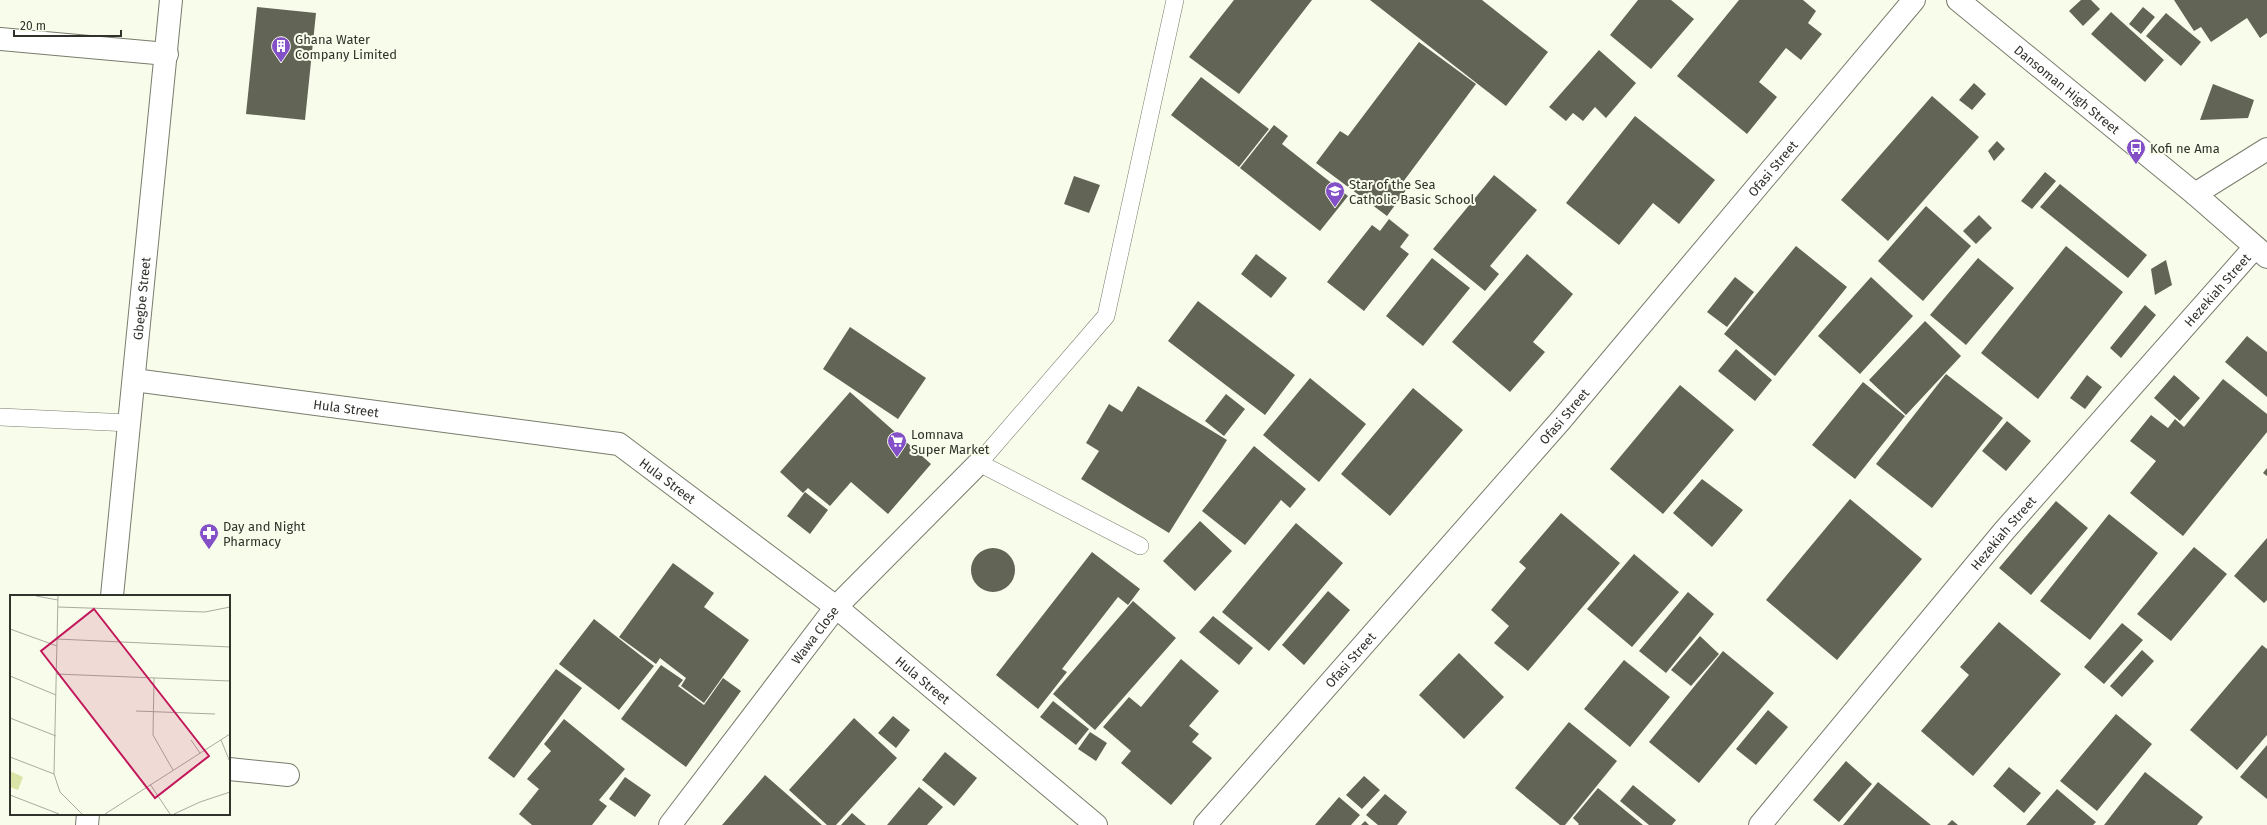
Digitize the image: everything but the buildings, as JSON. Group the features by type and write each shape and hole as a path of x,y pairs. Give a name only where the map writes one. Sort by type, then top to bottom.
{"street":[{"name":"Gbegbe Street","path":"112,595 167,54 171,0"},
{"name":"Ofasi Street","path":"1205,825 1566,414 1914,0"},
{"name":"Dansoman High Street","path":"1958,0 2195,194 2261,252"},
{"path":"0,39 167,54"},
{"path":"2195,194 2267,149"},
{"name":"Hezekiah Street","path":"1760,825 2004,531 2261,252"},
{"name":"Hula Street","path":"134,380 619,444 836,607 1096,825"},
{"name":"Wawa Close","path":"670,825 836,607 980,463"},
{"path":"230,769 288,775"},
{"path":"87,825 88,815"}],"lane":[{"path":"1140,546 980,463 1106,316 1175,0"},
{"path":"0,417 130,423"}],"place":[{"name":"Ghana Water Company Limited","path":"281,63"},
{"name":"Kofi ne Ama","path":"2136,165"},
{"name":"Star of the Sea Catholic Basic School","path":"1335,208"},
{"name":"Lomnava Super Market","path":"897,458"},
{"name":"Day and Night Pharmacy","path":"209,550"}]}
